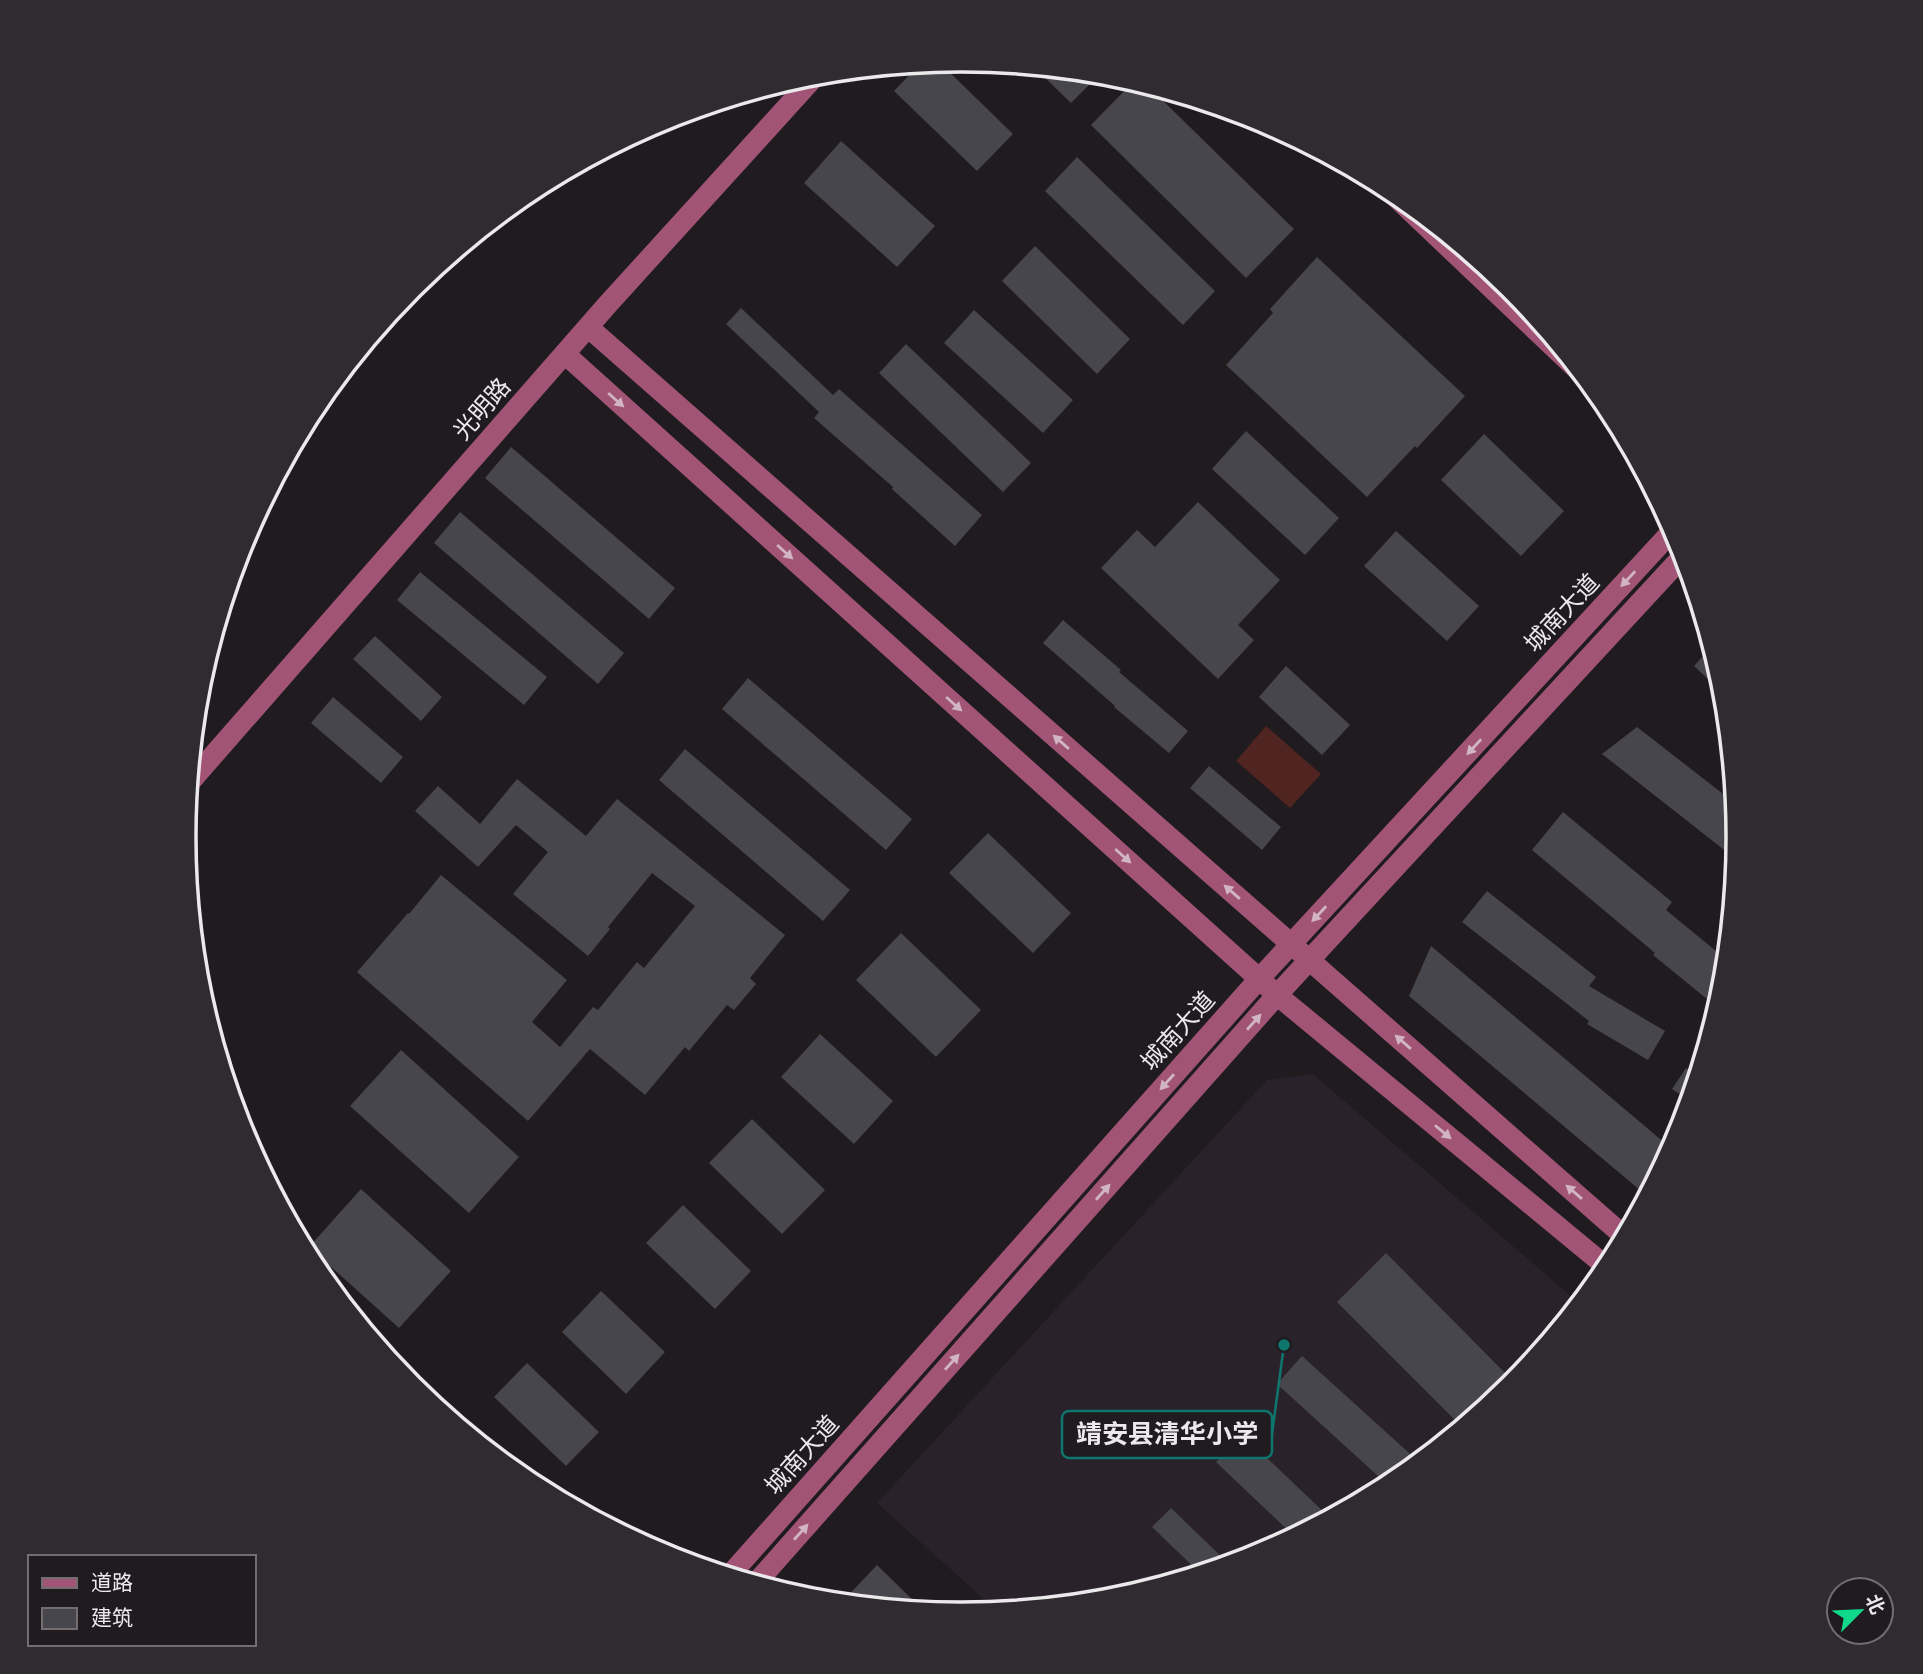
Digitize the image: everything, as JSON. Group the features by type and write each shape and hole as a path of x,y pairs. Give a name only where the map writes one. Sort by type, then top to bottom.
{"main road":[{"name":"光明路","path":"200,771 588,327 804,88"},
{"path":"1452,250 1530,325"},
{"path":"588,327 1618,1230"},
{"path":"565,354 1277,995 1599,1261"},
{"name":"城南大道","path":"736,1568 1259,979 1665,538"},
{"name":"城南大道","path":"762,1576 1277,995 1676,564"}],"shaded area":[{"path":"1266,726 1321,774 1290,808 1236,761"},
{"path":"1313,1074 1573,1298 1537,1342 1466,1412 1387,1473 1300,1523 1207,1562 1160,1576 1061,1596 986,1602 877,1503 1267,1080"}],"building":[{"path":"950,72 1013,134 977,171 894,91 911,73"},
{"path":"1043,76 1091,83 1071,103"},
{"path":"1126,90 1160,98 1294,229 1246,278 1091,125"},
{"path":"841,141 935,226 897,267 804,183"},
{"path":"1077,157 1215,291 1183,325 1045,191"},
{"path":"1035,246 1130,339 1097,374 1002,281"},
{"path":"1317,257 1465,396 1367,497 1226,365 1273,313 1270,309"},
{"path":"741,308 833,395 839,389 982,515 955,546 814,418 819,412 726,324"},
{"path":"974,310 1073,400 1043,433 944,343"},
{"path":"906,344 1031,463 1003,492 879,373"},
{"path":"1246,431 1339,518 1305,555 1212,469"},
{"path":"1484,434 1564,511 1521,556 1441,480"},
{"path":"511,447 675,588 649,619 485,478"},
{"path":"1198,502 1280,580 1238,625 1254,640 1218,679 1101,568 1137,530 1155,547"},
{"path":"460,512 624,653 598,684 434,543"},
{"path":"1396,531 1479,606 1447,641 1364,566"},
{"path":"420,572 547,677 524,705 397,600"},
{"path":"1063,620 1188,731 1169,753 1043,643"},
{"path":"375,636 442,697 421,721 353,659"},
{"path":"1704,654 1711,681 1694,666"},
{"path":"1286,666 1350,725 1322,755 1259,697"},
{"path":"748,678 912,819 886,850 722,709"},
{"path":"333,697 403,757 381,783 311,723"},
{"path":"1637,727 1725,796 1726,852 1602,754"},
{"path":"685,749 850,890 823,921 659,780"},
{"path":"1209,766 1281,827 1262,850 1190,788"},
{"path":"517,779 586,836 617,799 785,935 750,978 756,984 734,1010 727,1005 689,1051 685,1047 645,1095 590,1049 528,1121 357,972 441,875 567,980 532,1022 560,1047 593,1007 598,1010 637,962 644,968 695,906 652,873 588,956 513,894 548,852 516,825 478,867 415,811 438,786 480,824"},
{"path":"1563,812 1672,902 1666,910 1718,952 1709,1000 1653,955 1655,953 1532,850"},
{"path":"988,833 1071,913 1033,953 949,873"},
{"path":"1487,891 1596,977 1589,986 1665,1031 1648,1060 1587,1024 1589,1021 1462,922"},
{"path":"901,933 981,1010 936,1057 856,980"},
{"path":"1431,946 1663,1141 1640,1190 1409,996"},
{"path":"820,1034 893,1101 854,1144 781,1077"},
{"path":"401,1050 519,1157 469,1213 350,1106"},
{"path":"1686,1068 1690,1070 1681,1095 1672,1089"},
{"path":"752,1119 825,1190 782,1234 709,1163"},
{"path":"361,1189 451,1271 399,1328 324,1261 313,1243"},
{"path":"683,1205 751,1271 715,1309 646,1243"},
{"path":"1386,1253 1506,1374 1456,1421 1337,1302"},
{"path":"601,1291 665,1352 626,1394 562,1332"},
{"path":"1302,1356 1412,1455 1380,1478 1277,1384"},
{"path":"527,1363 599,1432 566,1466 494,1397"},
{"path":"1242,1434 1323,1511 1287,1529 1216,1462"},
{"path":"1171,1508 1221,1557 1193,1566 1152,1527"},
{"path":"877,1565 914,1601 862,1596 850,1594"}],"place":[{"name":"靖安县清华小学","path":"1284,1345"}]}
